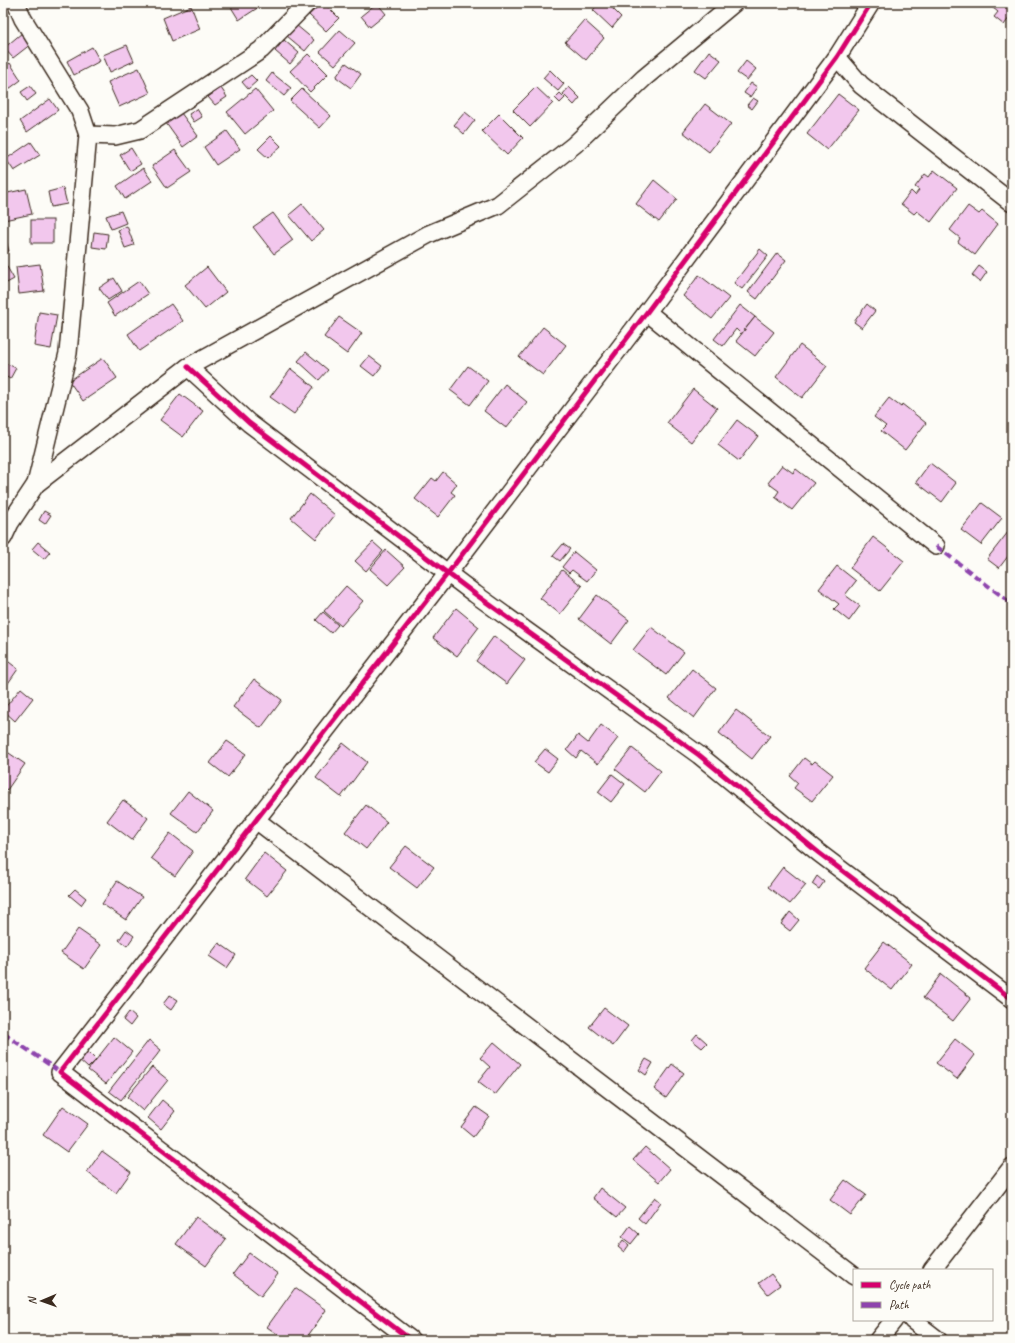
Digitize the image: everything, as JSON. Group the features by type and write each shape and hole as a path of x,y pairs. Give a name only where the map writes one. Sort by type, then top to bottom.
{"street":[{"path":"16,3 23,19 80,111 88,135 68,353 36,484"},
{"path":"88,135 115,136 140,130 261,50 307,3"},
{"path":"5,529 36,484 188,367 429,234 498,205 574,145 644,78 734,3"},
{"path":"411,1340 60,1072 448,573 647,312 837,57 871,3"},
{"path":"837,57 862,85 1012,202"},
{"path":"647,312 936,546"},
{"path":"188,367 249,423 600,686 699,755 819,852 1012,999"},
{"path":"256,820 853,1275"},
{"path":"933,1269 1012,1166"},
{"path":"878,1340 893,1321"},
{"path":"913,1321 938,1340"}],"building":[{"path":"238,3 261,3 262,5 239,20 231,7"},
{"path":"322,3 324,3 339,18 326,31 309,15"},
{"path":"377,3 386,14 370,27 361,16"},
{"path":"599,3 607,3 621,17 612,28 593,10"},
{"path":"987,3 1006,3 1012,8 1012,14 1004,25 994,17 998,12"},
{"path":"191,6 200,29 172,41 163,18"},
{"path":"584,20 604,38 586,60 565,42"},
{"path":"296,25 314,40 305,51 287,36"},
{"path":"340,30 355,43 335,65 320,52"},
{"path":"22,33 31,44 13,58 4,48"},
{"path":"284,40 299,53 290,64 275,51"},
{"path":"127,45 134,61 110,72 103,55"},
{"path":"92,47 100,61 74,75 67,61"},
{"path":"709,51 721,60 706,78 695,70"},
{"path":"308,54 328,74 310,92 290,71"},
{"path":"746,61 756,69 747,80 737,73"},
{"path":"10,63 21,80 9,89 3,80 3,68"},
{"path":"346,63 361,74 351,88 336,77"},
{"path":"139,68 150,93 119,107 108,82"},
{"path":"550,70 564,84 558,91 543,78"},
{"path":"272,73 291,88 284,96 266,81"},
{"path":"251,75 257,81 248,89 242,82"},
{"path":"751,83 757,87 750,97 744,93"},
{"path":"30,86 36,94 27,101 21,92"},
{"path":"536,87 553,103 530,127 513,110"},
{"path":"569,87 580,98 574,105 563,94"},
{"path":"221,88 227,97 215,105 208,97"},
{"path":"255,89 273,111 245,134 227,112"},
{"path":"302,89 331,116 320,128 290,101"},
{"path":"560,93 565,98 560,103 555,98"},
{"path":"838,94 859,110 827,150 807,134"},
{"path":"753,98 758,101 752,109 747,105"},
{"path":"50,99 58,110 27,132 20,121"},
{"path":"705,104 731,124 709,152 683,132"},
{"path":"178,109 198,136 183,147 163,119"},
{"path":"197,109 202,117 194,122 189,114"},
{"path":"465,112 475,120 464,134 454,125"},
{"path":"499,114 523,138 507,155 482,131"},
{"path":"227,131 240,149 216,165 204,147"},
{"path":"271,136 281,146 268,158 258,149"},
{"path":"31,142 40,155 14,171 6,159"},
{"path":"131,148 141,164 130,171 120,155"},
{"path":"175,150 191,172 167,188 152,166"},
{"path":"143,168 152,181 125,199 117,186"},
{"path":"934,170 957,188 931,222 917,211 914,214 901,204 911,191 915,195 919,190 915,187 925,174 929,177"},
{"path":"654,180 677,199 659,222 636,204"},
{"path":"63,188 67,204 51,207 48,192"},
{"path":"26,189 32,214 4,220 3,194"},
{"path":"302,204 324,230 311,241 289,215"},
{"path":"968,206 979,214 982,211 998,224 975,255 958,242 960,238 950,230"},
{"path":"121,211 126,223 111,229 106,216"},
{"path":"273,213 293,240 274,254 253,227"},
{"path":"31,220 53,220 53,243 31,243"},
{"path":"127,226 134,245 125,248 118,230"},
{"path":"3,230 9,251 3,252"},
{"path":"94,232 108,234 106,249 92,247"},
{"path":"760,249 768,256 742,289 734,283"},
{"path":"777,253 786,260 757,299 748,292"},
{"path":"3,260 14,279 3,285"},
{"path":"40,264 44,291 19,294 16,267"},
{"path":"979,266 987,272 980,282 972,275"},
{"path":"207,267 226,292 205,309 185,285"},
{"path":"699,275 729,298 712,319 683,296"},
{"path":"114,278 122,291 108,300 99,288"},
{"path":"139,281 148,294 115,316 107,303"},
{"path":"171,304 183,321 139,351 128,334"},
{"path":"867,304 875,311 862,328 854,322"},
{"path":"740,305 755,317 741,334 736,329 723,346 714,339"},
{"path":"39,312 57,315 51,349 34,346"},
{"path":"339,317 362,333 347,354 324,337"},
{"path":"755,317 774,332 755,356 736,341"},
{"path":"543,327 566,345 543,375 519,357"},
{"path":"800,345 827,366 802,398 776,377"},
{"path":"306,352 328,370 319,380 298,361"},
{"path":"369,356 382,366 374,376 361,366"},
{"path":"103,358 117,378 83,401 69,381"},
{"path":"3,362 16,368 10,379 3,375"},
{"path":"468,366 488,381 470,405 450,390"},
{"path":"291,369 314,387 294,414 270,397"},
{"path":"505,384 527,402 506,428 484,411"},
{"path":"693,389 717,408 691,442 667,423"},
{"path":"180,394 203,411 183,437 160,420"},
{"path":"889,398 901,407 902,404 926,423 905,450 881,431 886,426 874,417"},
{"path":"737,420 758,436 739,461 718,445"},
{"path":"930,463 956,483 942,502 916,482"},
{"path":"782,465 793,473 796,469 814,483 792,510 775,497 779,491 768,483"},
{"path":"443,472 457,484 451,492 455,495 438,517 415,499 432,478 436,481"},
{"path":"310,494 335,515 316,539 291,518"},
{"path":"982,503 1002,518 981,545 961,530"},
{"path":"44,511 51,515 45,524 39,520"},
{"path":"1012,527 1012,551 999,568 987,559"},
{"path":"873,537 904,561 880,591 850,568"},
{"path":"38,542 50,552 44,559 32,549"},
{"path":"373,542 383,551 366,571 355,561"},
{"path":"563,544 570,549 560,561 553,556"},
{"path":"386,550 405,567 388,585 370,569"},
{"path":"574,552 596,570 587,581 572,570 569,573 562,567"},
{"path":"837,566 856,581 845,595 860,606 849,621 834,609 839,604 819,589"},
{"path":"562,570 582,586 560,614 540,598"},
{"path":"346,586 363,601 341,626 324,611"},
{"path":"597,595 629,620 611,644 579,619"},
{"path":"456,608 479,627 457,656 433,638"},
{"path":"323,612 338,625 331,633 316,620"},
{"path":"651,627 684,652 666,675 633,650"},
{"path":"494,636 525,660 507,684 476,661"},
{"path":"5,659 18,669 4,689 3,662"},
{"path":"692,669 716,688 694,718 669,698"},
{"path":"254,679 282,700 261,728 233,707"},
{"path":"21,688 33,698 15,721 3,710"},
{"path":"736,710 770,736 752,759 719,733"},
{"path":"601,725 618,738 598,764 581,751 576,758 567,750 578,735 588,743"},
{"path":"227,741 246,754 228,777 210,763"},
{"path":"343,743 367,762 341,797 316,778"},
{"path":"632,748 661,771 645,792 615,769"},
{"path":"3,749 25,764 7,790 3,787"},
{"path":"545,749 558,759 548,772 534,762"},
{"path":"804,758 812,764 815,761 833,775 812,801 794,788 798,783 790,776"},
{"path":"612,774 625,784 611,802 598,792"},
{"path":"188,791 213,811 197,832 171,813"},
{"path":"123,800 148,818 132,840 107,821"},
{"path":"366,805 387,822 366,849 345,832"},
{"path":"170,833 193,851 175,876 151,858"},
{"path":"406,846 434,867 417,888 389,867"},
{"path":"264,853 287,871 267,896 245,879"},
{"path":"783,867 806,885 790,904 768,887"},
{"path":"817,876 824,882 819,889 812,884"},
{"path":"117,881 142,897 126,920 102,904"},
{"path":"75,889 86,898 81,905 69,895"},
{"path":"790,912 799,920 790,931 781,924"},
{"path":"78,929 101,945 84,969 61,953"},
{"path":"126,930 134,936 127,946 119,940"},
{"path":"884,942 912,964 892,990 864,968"},
{"path":"219,943 236,955 227,968 209,956"},
{"path":"941,974 971,998 953,1021 923,998"},
{"path":"170,995 178,1000 171,1010 163,1004"},
{"path":"604,1008 628,1026 613,1046 589,1027"},
{"path":"129,1012 136,1018 130,1026 123,1020"},
{"path":"697,1034 707,1043 702,1048 692,1040"},
{"path":"114,1037 132,1052 106,1084 88,1070"},
{"path":"955,1039 975,1055 957,1079 936,1063"},
{"path":"149,1040 161,1050 121,1100 109,1091"},
{"path":"494,1042 520,1064 495,1095 478,1082 490,1067 480,1058"},
{"path":"85,1049 96,1060 88,1068 77,1058"},
{"path":"646,1059 653,1063 646,1075 639,1070"},
{"path":"672,1064 684,1073 666,1098 654,1089"},
{"path":"152,1067 168,1080 143,1111 127,1097"},
{"path":"162,1100 175,1111 161,1129 148,1118"},
{"path":"63,1106 88,1124 67,1152 43,1135"},
{"path":"476,1107 489,1116 473,1137 461,1127"},
{"path":"645,1147 670,1169 659,1182 633,1160"},
{"path":"102,1151 131,1172 116,1193 87,1172"},
{"path":"845,1180 866,1195 850,1215 830,1200"},
{"path":"600,1188 625,1208 617,1217 593,1198"},
{"path":"655,1197 661,1202 645,1224 638,1218"},
{"path":"196,1217 226,1239 206,1266 176,1244"},
{"path":"630,1226 639,1234 631,1244 622,1237"},
{"path":"623,1240 629,1245 624,1252 618,1247"},
{"path":"249,1253 278,1274 261,1296 233,1274"},
{"path":"771,1274 780,1285 768,1294 759,1283"},
{"path":"295,1288 326,1310 305,1340 286,1340 267,1327"}],"marked path":[{"path":"936,546 1012,604"},
{"path":"3,1033 60,1072"}],"cycle path":[{"path":"411,1340 60,1072 448,573 647,312 837,57 871,3"},
{"path":"188,367 249,423 475,594 699,755 819,853 1012,999"}]}
